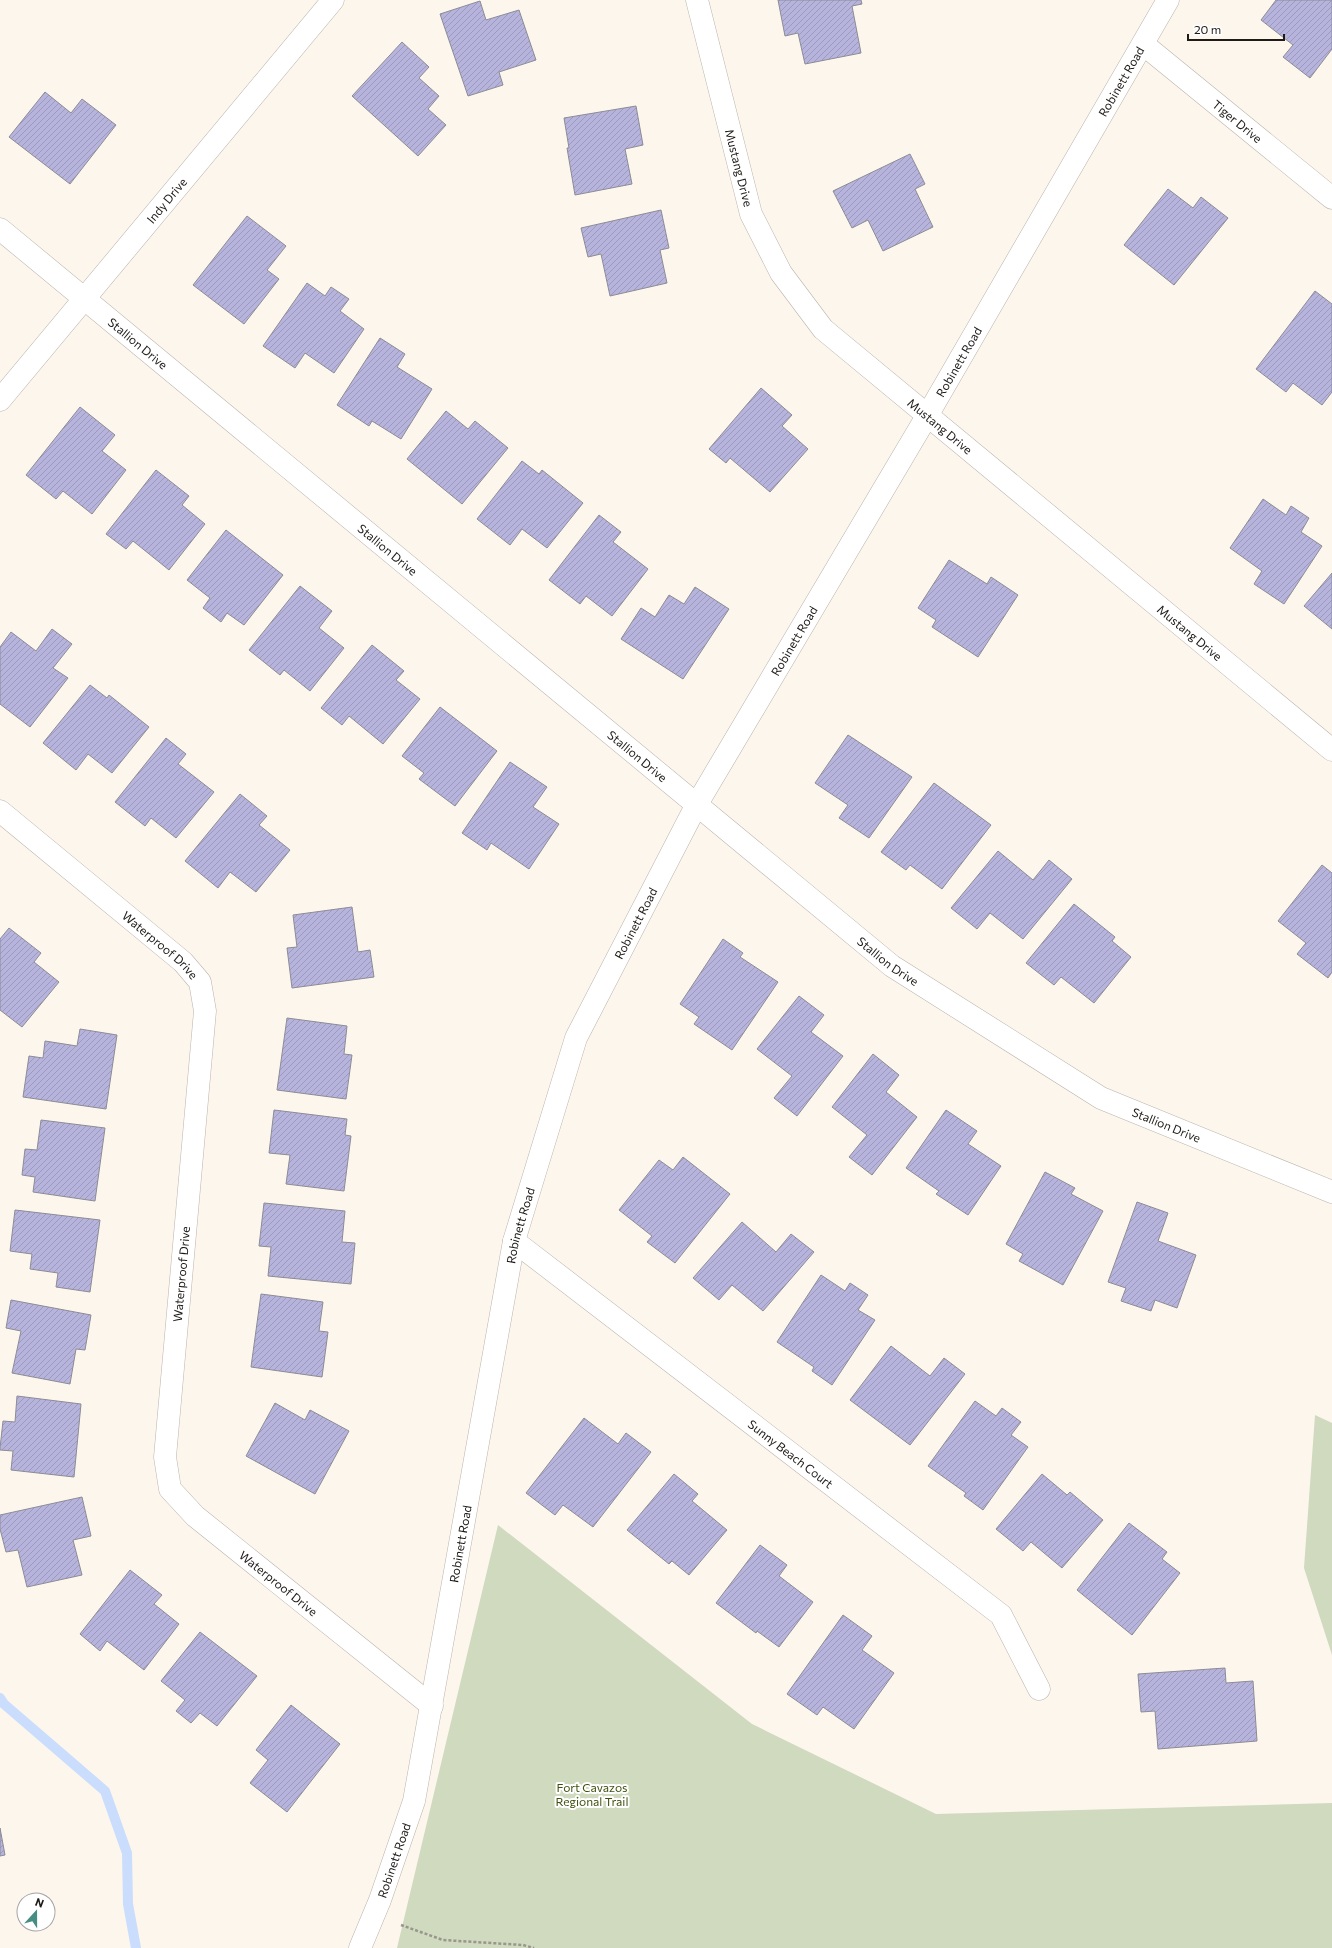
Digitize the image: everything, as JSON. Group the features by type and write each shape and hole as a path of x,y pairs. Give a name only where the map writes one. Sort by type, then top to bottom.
{"street":[{"name":"Indy Drive","path":"0,400 333,0"},
{"name":"Mustang Drive","path":"697,0 751,214 781,273 823,329 1332,750"},
{"name":"Robinett Road","path":"360,1948 374,1915 414,1801 514,1241 576,1038 697,804 927,416 1168,0"},
{"name":"Tiger Drive","path":"1143,44 1332,198"},
{"name":"Stallion Drive","path":"0,228 892,966 1101,1098 1332,1192"},
{"name":"Waterproof Drive","path":"0,811 183,962 200,982 204,1011 165,1457 170,1489 196,1516 432,1706"},
{"name":"Sunny Beach Court","path":"514,1241 1001,1615 1039,1689"}],"path":[{"path":"374,1915 443,1940 523,1945 534,1948"}],"green space":[{"path":"1315,1415 1332,1423 1332,1655 1304,1568"},
{"name":"Fort Cavazos Regional Trail","path":"498,1525 752,1724 936,1814 1332,1803 1332,1948 397,1948"}],"building":[{"path":"778,0 861,0 862,4 852,6 861,53 805,64 798,33 785,36"},
{"path":"1276,0 1332,0 1332,49 1310,78 1283,57 1293,45 1261,20"},
{"path":"480,1 486,20 519,10 536,60 499,72 503,85 468,96 440,14"},
{"path":"402,42 429,67 419,78 439,96 428,109 446,125 418,156 352,96"},
{"path":"45,92 71,113 82,99 116,125 70,184 9,137"},
{"path":"636,106 643,145 625,149 632,184 575,195 567,148 569,148 564,118"},
{"path":"910,154 925,184 915,189 933,227 883,251 868,220 852,228 833,191"},
{"path":"1168,189 1193,208 1201,197 1228,218 1174,285 1124,245"},
{"path":"661,210 669,248 660,250 667,283 610,296 601,254 588,257 581,228"},
{"path":"247,216 286,246 267,270 279,279 244,324 193,285"},
{"path":"307,283 325,296 331,287 349,299 340,311 364,329 334,373 305,353 295,368 263,346"},
{"path":"1315,291 1332,304 1332,392 1322,405 1293,383 1286,392 1256,369"},
{"path":"380,338 405,354 397,367 432,389 401,439 372,421 369,426 337,405"},
{"path":"761,388 792,415 782,426 808,449 770,492 730,458 726,463 709,449"},
{"path":"80,407 115,435 102,451 126,470 92,514 63,491 56,499 26,475"},
{"path":"446,411 468,429 475,421 508,448 462,504 407,459"},
{"path":"522,461 539,474 542,470 583,503 547,548 522,529 510,545 477,519"},
{"path":"156,470 189,496 182,505 205,524 169,570 133,541 126,549 106,534"},
{"path":"1263,499 1286,515 1291,506 1309,518 1301,532 1322,546 1284,604 1254,584 1262,571 1230,548"},
{"path":"599,515 621,532 613,542 648,569 612,616 586,596 580,604 549,580"},
{"path":"226,530 283,575 244,625 227,613 221,622 203,608 210,598 187,580"},
{"path":"949,560 987,584 991,577 1018,595 978,657 932,627 936,620 918,608"},
{"path":"1332,573 1332,629 1304,606"},
{"path":"300,586 332,611 319,628 344,648 310,691 284,670 280,675 249,650"},
{"path":"695,587 729,609 683,679 621,639 641,608 655,617 669,595 684,604"},
{"path":"52,629 72,644 53,668 68,678 30,727 0,704 0,647 11,632 36,651"},
{"path":"372,645 404,671 396,680 420,699 383,744 349,716 342,725 321,708"},
{"path":"90,685 107,698 109,695 149,727 112,773 88,754 76,770 43,743"},
{"path":"440,707 497,751 455,806 419,779 424,773 402,756"},
{"path":"848,735 912,777 869,838 839,818 848,805 815,783"},
{"path":"166,738 186,754 178,764 214,792 176,838 151,818 145,826 115,802"},
{"path":"510,762 547,787 533,807 559,824 529,869 491,843 487,850 462,833"},
{"path":"934,783 991,825 942,889 910,865 906,870 881,852"},
{"path":"240,794 267,816 259,825 290,850 256,892 230,872 218,888 185,861"},
{"path":"998,851 1033,880 1049,860 1072,879 1023,939 990,913 977,929 951,908"},
{"path":"1322,865 1332,873 1332,972 1328,978 1297,954 1306,943 1278,921"},
{"path":"1074,904 1115,937 1112,941 1131,957 1094,1003 1061,977 1054,985 1026,963"},
{"path":"352,907 358,952 370,950 374,977 292,988 287,948 297,947 293,915"},
{"path":"9,928 41,953 34,962 59,982 22,1027 0,1010 0,939"},
{"path":"723,939 743,953 740,957 778,982 732,1050 694,1024 699,1017 680,1004"},
{"path":"799,996 824,1015 811,1032 843,1056 797,1116 774,1098 792,1076 757,1049"},
{"path":"287,1018 347,1026 344,1054 352,1055 346,1099 277,1090"},
{"path":"80,1029 117,1035 106,1109 23,1097 29,1056 43,1058 45,1041 77,1046"},
{"path":"873,1054 899,1075 886,1092 917,1117 872,1175 849,1157 867,1135 832,1107"},
{"path":"274,1110 347,1119 345,1135 351,1136 344,1191 286,1184 290,1155 269,1153"},
{"path":"946,1110 977,1131 968,1144 1001,1166 968,1215 936,1194 939,1191 906,1168"},
{"path":"41,1120 105,1128 95,1201 33,1192 35,1177 22,1175 25,1149 37,1150"},
{"path":"683,1157 730,1194 675,1263 647,1242 652,1236 619,1210 659,1160 673,1170"},
{"path":"1045,1172 1075,1188 1071,1194 1103,1211 1063,1285 1019,1261 1023,1254 1006,1244"},
{"path":"1137,1202 1168,1213 1158,1241 1196,1255 1177,1308 1155,1300 1151,1311 1121,1301 1126,1288 1108,1282"},
{"path":"264,1203 345,1211 342,1242 355,1243 351,1284 268,1276 271,1247 259,1246"},
{"path":"15,1210 100,1220 90,1292 56,1287 58,1273 30,1269 32,1254 10,1251"},
{"path":"742,1222 776,1252 791,1234 814,1252 763,1311 732,1285 719,1300 693,1278"},
{"path":"821,1275 845,1291 850,1283 868,1295 858,1310 875,1320 832,1385 812,1371 814,1367 777,1342"},
{"path":"261,1294 323,1302 319,1331 328,1332 322,1377 251,1367"},
{"path":"11,1300 91,1315 85,1350 76,1349 70,1384 12,1373 21,1331 6,1328"},
{"path":"891,1346 930,1376 944,1358 965,1374 910,1445 850,1400"},
{"path":"17,1396 81,1404 74,1477 11,1470 13,1451 0,1450 0,1448 3,1421 15,1422"},
{"path":"975,1401 996,1416 1002,1408 1021,1422 1011,1435 1028,1447 983,1510 964,1496 966,1493 928,1466"},
{"path":"275,1403 305,1420 310,1410 349,1431 315,1494 246,1456"},
{"path":"584,1418 618,1444 626,1433 651,1452 593,1527 563,1505 555,1515 526,1493"},
{"path":"674,1474 698,1494 692,1501 727,1530 689,1575 672,1561 669,1564 627,1530"},
{"path":"1042,1474 1067,1495 1070,1492 1103,1520 1062,1568 1031,1542 1023,1551 996,1529"},
{"path":"82,1497 91,1536 73,1540 82,1575 27,1587 18,1550 6,1552 0,1529 0,1515"},
{"path":"1129,1523 1167,1552 1162,1559 1180,1573 1132,1635 1077,1590"},
{"path":"760,1545 787,1565 779,1576 813,1602 779,1647 757,1631 756,1633 716,1603"},
{"path":"130,1570 162,1595 154,1604 179,1624 144,1670 107,1641 100,1651 80,1634"},
{"path":"843,1615 872,1636 862,1650 894,1673 854,1729 823,1707 817,1715 787,1694"},
{"path":"200,1632 257,1676 217,1726 200,1713 191,1723 176,1711 185,1700 161,1681"},
{"path":"1225,1668 1226,1683 1253,1681 1257,1741 1158,1749 1155,1711 1141,1712 1138,1674"},
{"path":"291,1705 340,1744 287,1812 250,1783 268,1760 256,1750"},
{"path":"0,1828 5,1855 0,1856"}],"waterway":[{"path":"0,1698 4,1704 105,1791 127,1853 128,1904 136,1948"}]}
